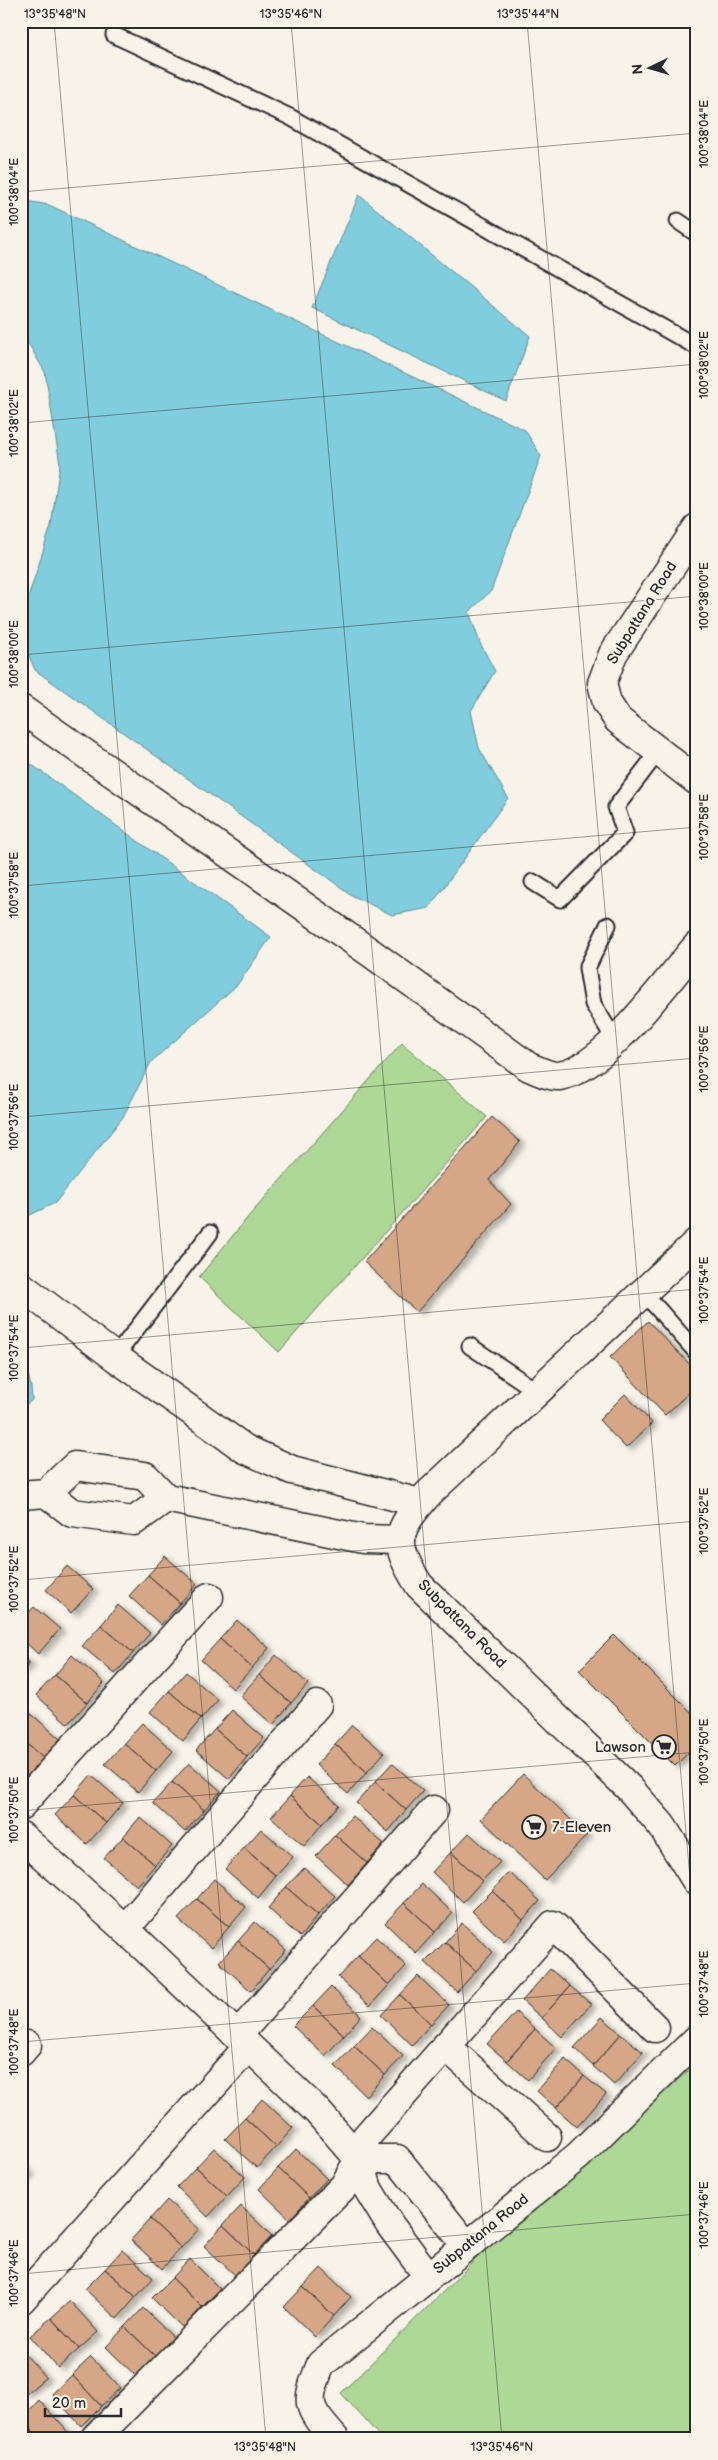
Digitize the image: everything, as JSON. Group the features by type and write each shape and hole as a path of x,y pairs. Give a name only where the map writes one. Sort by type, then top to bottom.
{"street":[{"name":"Subpattana Road","path":"697,528 613,654 602,683 607,703 618,720 697,781"},
{"path":"21,709 363,947 529,1068 558,1077 586,1065 616,1042 697,946"},
{"path":"166,1498 134,1521 72,1513 34,1494 75,1466 145,1476 166,1498 363,1539 400,1540 409,1516 420,1503 697,1242"},
{"path":"21,1286 115,1357 245,1449 292,1470 420,1503"},
{"name":"Subpattana Road","path":"400,1540 405,1562 419,1585 629,1788 662,1826 697,1882"},
{"path":"21,1805 209,1597"},
{"path":"125,1929 317,1705"},
{"path":"21,2300 242,2041 434,1810"},
{"path":"21,1836 125,1929 317,2111 359,2159 368,2189 390,2225 428,2276"},
{"path":"94,2439 344,2186 359,2159 366,2137 553,1925 655,2028"},
{"name":"Subpattana Road","path":"335,2439 312,2412 310,2392 321,2364 578,2156 697,2039"},
{"path":"446,2046 547,2137"},
{"path":"359,2159 397,2159 467,2246"}],"lane":[{"path":"114,35 290,117 697,347"},
{"path":"678,221 697,234"},
{"path":"533,882 560,900 625,834 616,807 658,752"},
{"path":"608,925 587,968 593,1004 616,1042"},
{"path":"115,1357 210,1233"},
{"path":"644,1293 697,1353"},
{"path":"470,1346 538,1392"}],"green space":[{"path":"402,1043 487,1117 279,1352 199,1277 248,1217"},
{"path":"697,2063 697,2439 382,2439 341,2393 478,2257"}],"water":[{"path":"359,195 530,336 506,401 312,308"},
{"path":"21,200 49,205 525,430 541,456 491,591 469,612 480,643 495,671 471,711 479,748 508,798 429,908 392,915 353,896 35,670 21,637 21,620 51,526 60,464 45,372 21,331"},
{"path":"21,757 271,937 237,985 151,1062 123,1117 55,1203 26,1217 21,1215"},
{"path":"21,1341 32,1400 21,1409"}],"building":[{"path":"492,1117 520,1142 489,1180 511,1204 417,1312 364,1262"},
{"path":"648,1321 697,1372 697,1385 665,1415 610,1357"},
{"path":"625,1394 652,1423 626,1448 599,1420"},
{"path":"165,1556 197,1584 180,1603 148,1575"},
{"path":"67,1566 93,1589 71,1613 46,1590"},
{"path":"148,1575 180,1603 161,1625 129,1596"},
{"path":"118,1605 150,1633 133,1653 101,1625"},
{"path":"34,1607 60,1629 38,1654 21,1638 21,1621"},
{"path":"237,1620 269,1648 252,1668 220,1639"},
{"path":"101,1625 133,1653 115,1674 82,1646"},
{"path":"614,1635 697,1718 697,1744 675,1766 579,1670"},
{"path":"220,1639 252,1668 233,1689 201,1660"},
{"path":"21,1655 30,1663 21,1673"},
{"path":"72,1655 104,1683 87,1703 55,1675"},
{"path":"276,1655 308,1684 291,1703 259,1675"},
{"path":"186,1672 218,1700 201,1719 169,1691"},
{"path":"55,1675 87,1703 68,1724 36,1695"},
{"path":"259,1675 291,1703 273,1725 240,1696"},
{"path":"169,1691 201,1719 183,1741 150,1712"},
{"path":"232,1710 264,1738 247,1757 215,1729"},
{"path":"28,1711 60,1739 43,1758 21,1739 21,1719"},
{"path":"142,1723 173,1751 156,1771 124,1743"},
{"path":"352,1725 384,1753 367,1772 335,1744"},
{"path":"215,1729 247,1757 229,1779 196,1750"},
{"path":"21,1739 43,1758 24,1780 21,1777"},
{"path":"124,1743 156,1771 138,1792 105,1764"},
{"path":"335,1744 367,1772 348,1794 316,1765"},
{"path":"189,1763 221,1791 204,1810 172,1782"},
{"path":"392,1763 423,1791 406,1810 375,1782"},
{"name":"7-Eleven","path":"523,1774 587,1835 545,1880 481,1819"},
{"path":"91,1775 123,1803 106,1823 74,1795"},
{"path":"307,1777 339,1805 322,1824 290,1796"},
{"path":"172,1782 204,1810 185,1832 153,1803"},
{"path":"375,1782 406,1810 388,1832 356,1803"},
{"path":"74,1795 106,1823 87,1844 55,1815"},
{"path":"290,1796 322,1824 304,1846 271,1817"},
{"path":"352,1816 384,1844 367,1863 335,1835"},
{"path":"140,1817 172,1846 155,1865 123,1837"},
{"path":"261,1829 293,1857 276,1876 244,1848"},
{"path":"469,1833 500,1862 482,1881 451,1852"},
{"path":"335,1835 367,1863 348,1885 316,1856"},
{"path":"123,1837 155,1865 137,1886 104,1858"},
{"path":"244,1848 276,1876 258,1898 225,1869"},
{"path":"451,1852 482,1881 463,1902 432,1872"},
{"path":"304,1868 335,1896 318,1915 286,1887"},
{"path":"509,1872 540,1901 523,1920 492,1891"},
{"path":"214,1879 246,1907 229,1927 197,1899"},
{"path":"422,1884 453,1913 435,1932 404,1903"},
{"path":"286,1887 318,1915 300,1937 268,1908"},
{"path":"492,1891 523,1920 504,1941 472,1911"},
{"path":"197,1899 229,1927 211,1948 178,1919"},
{"path":"404,1903 435,1932 416,1953 385,1923"},
{"path":"255,1922 286,1950 269,1969 238,1941"},
{"path":"462,1923 493,1952 476,1971 445,1942"},
{"path":"376,1937 406,1966 389,1985 358,1956"},
{"path":"238,1941 269,1969 251,1991 219,1962"},
{"path":"445,1942 476,1971 457,1992 425,1962"},
{"path":"358,1956 389,1985 370,2006 338,1977"},
{"path":"550,1969 570,1986 542,2018 522,2001"},
{"path":"418,1976 449,2005 431,2024 400,1995"},
{"path":"570,1986 591,2004 562,2037 542,2018"},
{"path":"331,1987 361,2016 344,2035 313,2006"},
{"path":"400,1995 431,2024 412,2045 381,2015"},
{"path":"313,2006 344,2035 325,2056 293,2026"},
{"path":"516,2012 535,2029 507,2061 487,2044"},
{"path":"602,2017 621,2034 593,2066 574,2048"},
{"path":"372,2027 403,2056 385,2075 354,2046"},
{"path":"535,2029 556,2048 528,2080 507,2061"},
{"path":"621,2034 643,2052 614,2085 593,2066"},
{"path":"354,2046 385,2075 366,2096 335,2066"},
{"path":"565,2059 584,2076 556,2108 537,2091"},
{"path":"584,2076 606,2094 577,2127 556,2108"},
{"path":"262,2099 293,2128 276,2147 245,2118"},
{"path":"245,2118 276,2147 257,2168 225,2139"},
{"path":"214,2148 245,2177 227,2196 196,2167"},
{"path":"296,2149 327,2179 309,2198 278,2168"},
{"path":"21,2164 30,2172 21,2182"},
{"path":"196,2167 227,2196 208,2217 177,2187"},
{"path":"278,2168 309,2198 290,2219 259,2189"},
{"path":"167,2200 199,2229 181,2248 150,2219"},
{"path":"241,2206 272,2236 254,2255 223,2225"},
{"path":"150,2219 181,2248 162,2269 131,2240"},
{"path":"223,2225 254,2255 235,2275 204,2246"},
{"path":"122,2250 153,2278 136,2297 105,2269"},
{"path":"190,2259 220,2289 202,2307 172,2278"},
{"path":"321,2268 351,2297 334,2316 303,2287"},
{"path":"105,2269 136,2297 117,2319 85,2289"},
{"path":"172,2278 202,2307 183,2328 152,2298"},
{"path":"303,2287 334,2316 315,2337 284,2307"},
{"path":"70,2301 98,2332 79,2349 51,2318"},
{"path":"143,2308 174,2338 156,2357 125,2327"},
{"path":"51,2318 79,2349 58,2368 30,2336"},
{"path":"125,2327 156,2357 137,2377 106,2347"},
{"path":"21,2350 46,2377 26,2394 21,2389"},
{"path":"91,2357 120,2388 101,2406 72,2375"},
{"path":"72,2375 101,2406 81,2426 52,2394"},
{"path":"39,2400 68,2432 61,2439 40,2439 21,2419"},
{"path":"21,2419 40,2439 21,2439"}],"place":[{"name":"Lawson","path":"664,1747"},
{"name":"7-Eleven","path":"534,1827"}]}
